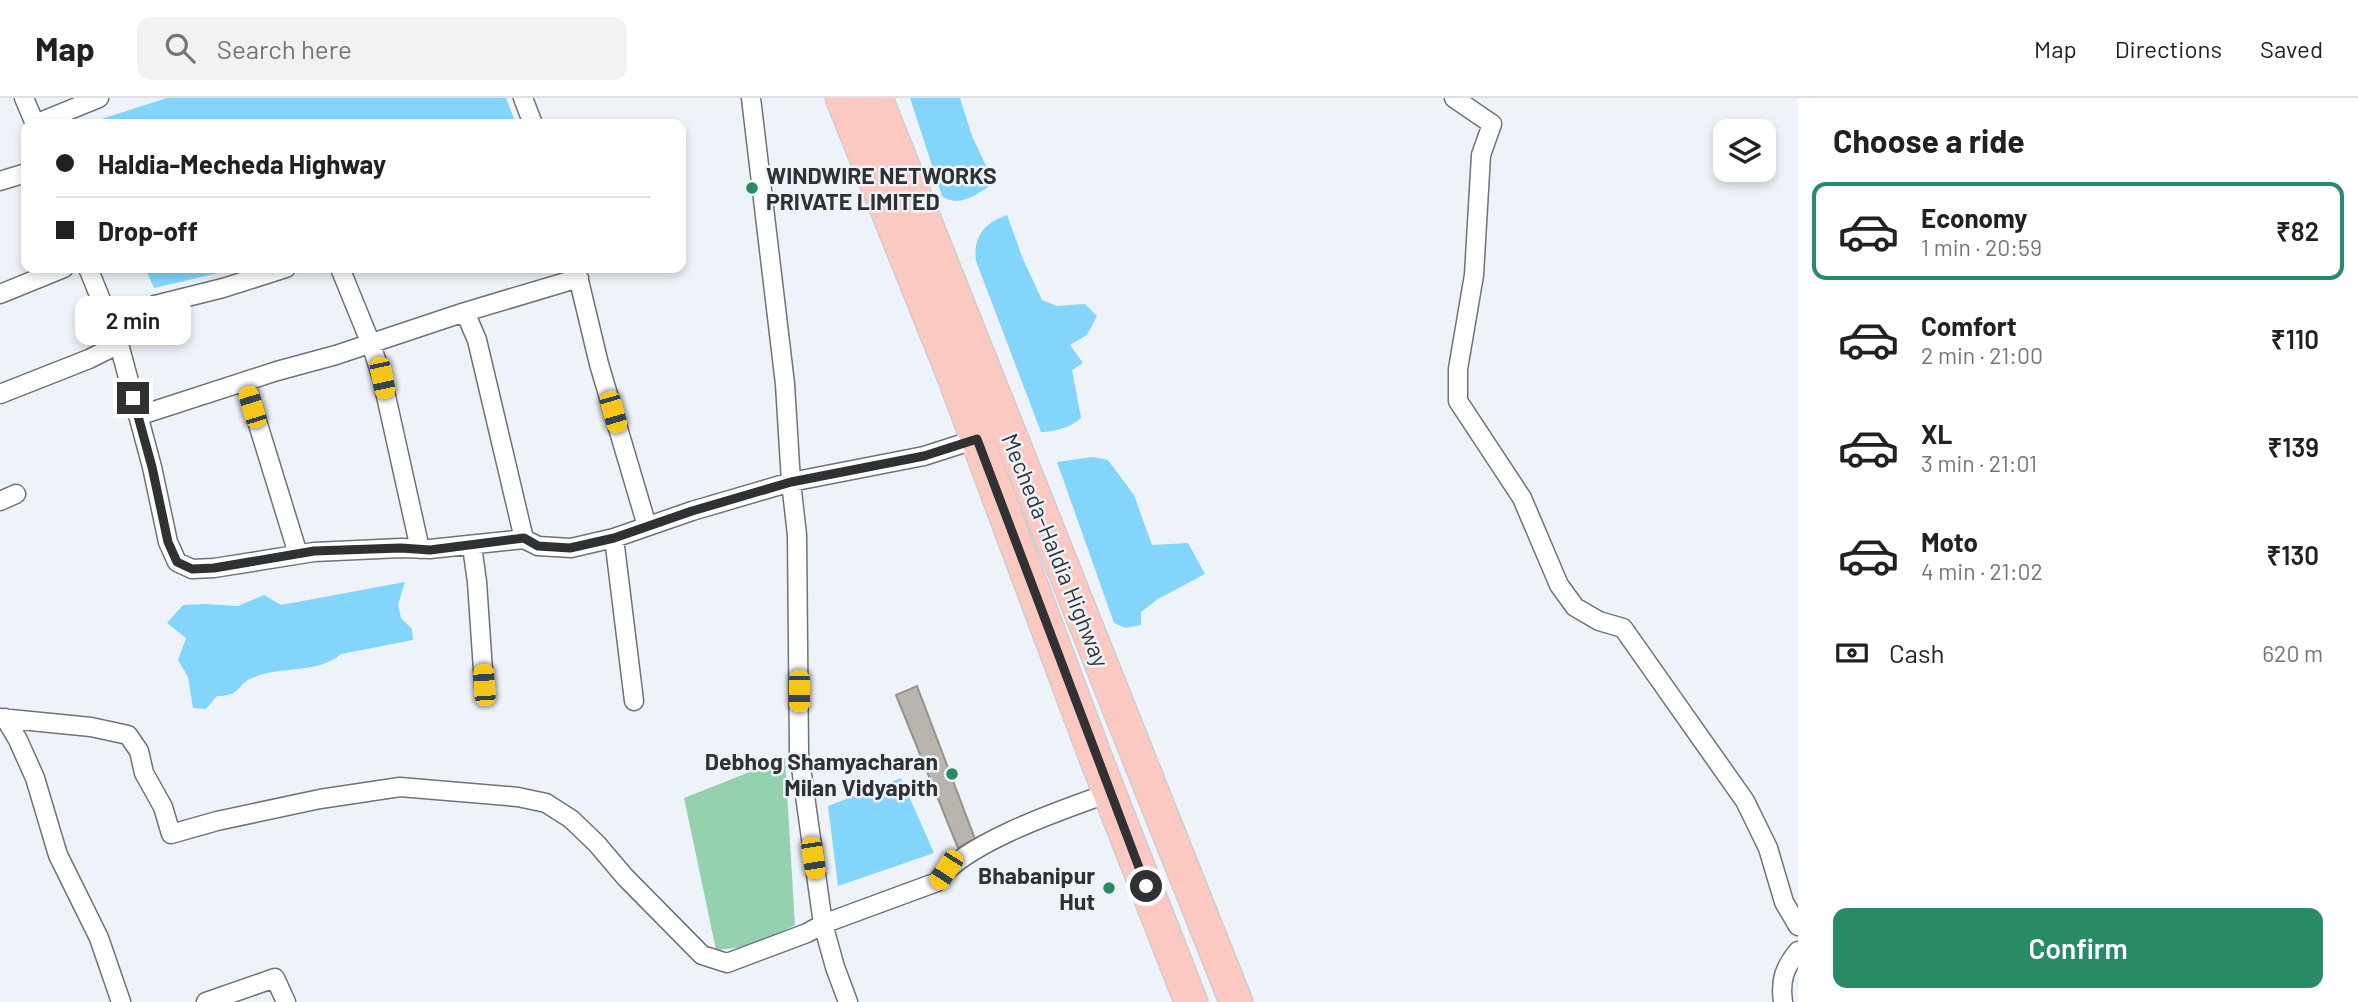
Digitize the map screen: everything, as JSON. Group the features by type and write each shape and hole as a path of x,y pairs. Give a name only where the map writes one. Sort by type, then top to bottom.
{"highway":[{"path":"842,98 977,439 1109,793 1191,1002"},
{"name":"Mecheda-Haldia Highway","path":"876,98 1237,1002"}],"street":[{"path":"24,98 33,119"},
{"path":"47,119 99,98"},
{"path":"523,98 531,119"},
{"path":"751,98 785,384 797,535 799,752 823,924 848,1002"},
{"path":"1454,98 1492,124 1481,155 1474,275 1458,369 1458,401 1522,498 1559,585 1575,607 1599,621 1623,628 1745,801 1768,848 1784,902 1798,926"},
{"path":"0,181 21,175"},
{"path":"0,293 51,273"},
{"path":"90,273 116,337 168,542 177,562 192,569 214,568 314,551 472,546 524,538 538,546 570,548 614,538 791,482 924,456 977,439"},
{"path":"0,394 89,359 155,305 270,273"},
{"path":"342,273 382,378 419,549"},
{"path":"138,416 371,344 578,273 599,364 647,526"},
{"path":"465,312 477,340 524,538"},
{"path":"245,382 298,554"},
{"path":"614,538 634,701"},
{"path":"472,546 484,685"},
{"path":"2,718 91,727 128,734 139,751 145,773 163,807 171,834 217,821 320,799 400,786 518,797 545,803 571,819 597,844 625,877 702,955 727,963 807,933 823,924 937,883 946,870 986,845 1109,793"},
{"path":"2,718 18,740 35,778 58,855 99,938 121,1002"},
{"path":"1783,1002 1783,976 1798,951"},
{"path":"206,1002 275,978 286,1002"}],"green space":[{"path":"785,758 795,925 753,946 716,950 684,798"}],"water":[{"path":"167,98 506,98 514,119 101,119"},
{"path":"910,98 960,98 972,136 994,183 962,200 948,200 942,196"},
{"path":"1007,215 1042,300 1057,306 1085,304 1097,316 1087,335 1070,345 1083,363 1072,370 1081,418 1057,430 1041,432 976,261 976,245 982,232 992,222"},
{"path":"147,273 218,273 154,288"},
{"path":"1093,457 1108,460 1134,495 1152,545 1188,543 1205,574 1158,599 1141,612 1141,625 1126,628 1114,623 1057,462"},
{"path":"405,582 398,605 401,618 412,629 413,640 341,654 321,665 261,675 250,679 230,694 217,696 206,709 193,708 188,677 178,660 186,638 167,623 183,605 238,606 264,595 281,605"},
{"path":"901,778 934,853 838,886 828,806"}],"building":[{"name":"Debhog Shamyacharan Milan Vidyapith","path":"917,686 975,839 958,848 896,695"}],"place":[{"name":"WINDWIRE NETWORKS PRIVATE LIMITED","path":"752,188"},
{"name":"Debhog Shamyacharan Milan Vidyapith","path":"952,774"},
{"name":"Bhabanipur Hut","path":"1109,888"}],"route":[{"path":"133,398 152,467 168,542 177,562 192,569 214,568 314,551 401,548 430,550 524,538 538,546 570,548 614,538 692,511 791,482 924,456 977,439 1146,886"}]}
